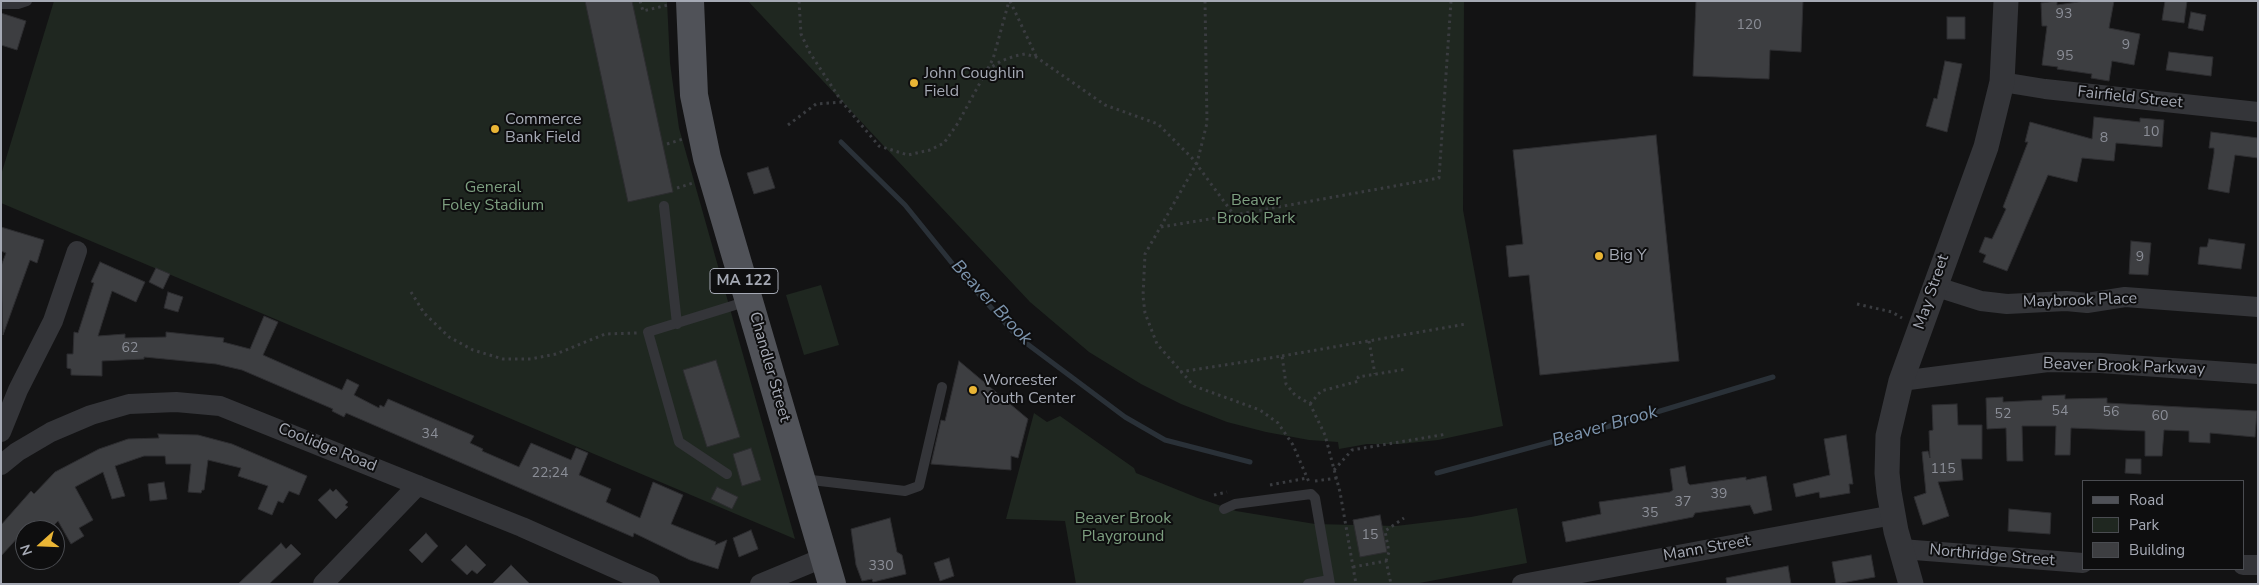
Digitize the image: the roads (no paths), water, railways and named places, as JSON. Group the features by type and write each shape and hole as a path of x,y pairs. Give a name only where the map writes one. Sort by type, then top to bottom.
{"main road":[{"name":"Chandler Street","path":"679,3 694,95 707,158 832,584"}],"street":[{"name":"May Street","path":"1911,584 1893,515 1886,454 1891,419 1901,381 1934,286 1986,147 2002,82 2006,1"},
{"name":"Fairfield Street","path":"2002,82 2045,89 2258,112"},
{"path":"1,432 18,390 53,321 77,251"},
{"name":"Maybrook Place","path":"1934,286 1981,301 2007,304 2087,303 2125,297 2258,307"},
{"name":"Beaver Brook Parkway","path":"1901,381 2048,362 2100,363 2258,374"},
{"name":"Coolidge Road","path":"1,466 17,452 51,432 91,415 129,404 176,402 220,406 522,526 625,580 650,584"},
{"path":"324,584 418,485"},
{"name":"Mann Street","path":"1522,584 1545,582 1893,515"},
{"name":"Northridge Street","path":"1901,549 2082,563"},
{"path":"760,584 825,557"},
{"path":"2244,565 2258,565"}],"lane":[{"path":"1,4 18,4 27,1"},
{"path":"664,206 677,324"},
{"path":"727,474 679,442 648,332 750,300"},
{"path":"802,479 905,491 919,486 942,387"},
{"path":"1224,509 1235,504 1312,494 1330,582 1308,584"}],"waterway":[{"name":"Beaver Brook","path":"841,142 905,205 964,278 1018,337 1125,417 1165,440 1250,462"},
{"name":"Beaver Brook","path":"1437,473 1617,424 1773,377"}],"place":[{"name":"John Coughlin Field","path":"914,83"},
{"name":"Commerce Bank Field","path":"495,129"},
{"name":"Big Y","path":"1599,256"},
{"name":"Worcester Youth Center","path":"973,390"}],"park label":[{"name":"General Foley Stadium","path":"493,197"},
{"name":"Beaver Brook Park","path":"1256,210"},
{"name":"Beaver Brook Playground","path":"1123,528"}]}
